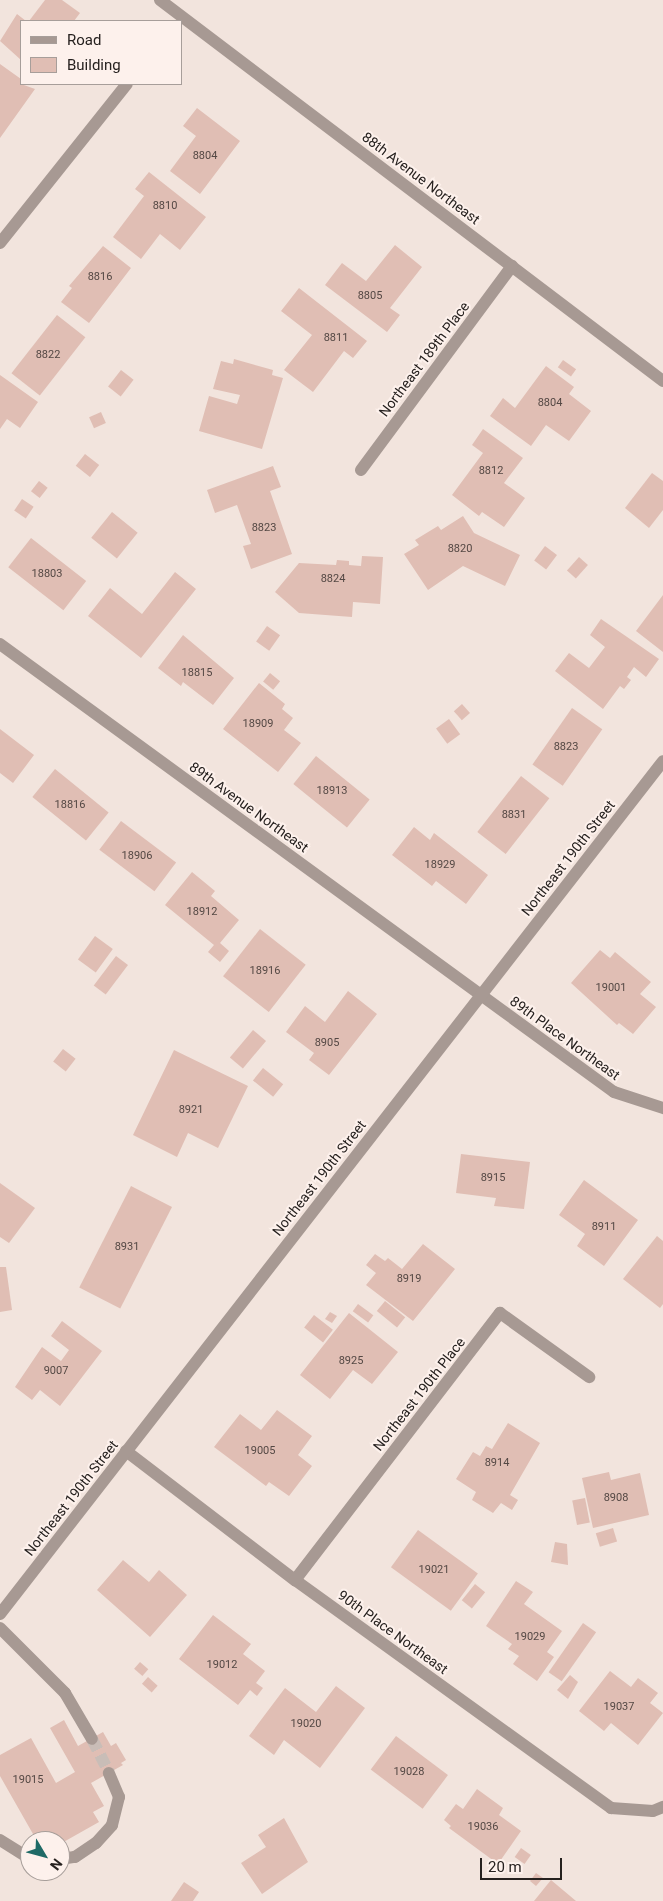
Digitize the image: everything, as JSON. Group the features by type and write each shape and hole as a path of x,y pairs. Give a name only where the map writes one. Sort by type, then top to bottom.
{"street":[{"name":"88th Avenue Northeast","path":"160,0 179,19"},
{"name":"88th Avenue Northeast","path":"182,21 512,266 663,381"},
{"path":"0,243 126,85"},
{"name":"Northeast 189th Place","path":"361,470 512,266"},
{"name":"89th Avenue Northeast","path":"0,644 480,995"},
{"name":"Northeast 190th Street","path":"0,1614 663,760"},
{"name":"89th Place Northeast","path":"480,995 614,1092 663,1108"},
{"name":"Northeast 190th Place","path":"295,1580 500,1313 589,1377"},
{"name":"90th Place Northeast","path":"126,1451 295,1580 611,1808 658,1809"},
{"path":"0,1628 65,1693 92,1739"},
{"path":"70,1858 76,1857 96,1843 112,1825 119,1797 109,1773"},
{"path":"0,1840 20,1853"}],"building":[{"path":"45,0 62,0 80,13 75,20 30,20"},
{"path":"17,14 25,20 20,20 20,59 0,41"},
{"path":"0,64 20,78 20,85 35,89 0,138"},
{"path":"197,108 240,141 200,194 170,171 196,136 183,126"},
{"path":"149,172 206,217 180,250 160,234 141,259 113,237 144,196 135,189"},
{"path":"395,245 422,267 390,308 400,315 387,332 325,285 342,263 366,281"},
{"path":"103,246 131,268 89,323 61,302 72,288 69,286"},
{"path":"299,288 367,341 353,358 344,351 313,392 284,370 312,335 281,311"},
{"path":"57,315 85,337 40,395 11,373"},
{"path":"234,359 273,370 272,375 283,378 262,449 199,431 209,396 237,404 240,395 213,389 221,361 233,364"},
{"path":"563,360 576,369 571,377 558,367"},
{"path":"546,366 574,387 569,394 591,411 569,441 546,425 531,446 490,416 503,398 515,408"},
{"path":"121,370 134,380 121,396 108,387"},
{"path":"0,375 38,402 20,428 7,419 0,429"},
{"path":"101,412 106,423 94,428 89,417"},
{"path":"483,429 523,458 504,483 525,498 504,527 482,512 479,516 452,495 483,453 472,445"},
{"path":"85,454 99,465 90,477 76,466"},
{"path":"273,466 281,487 270,491 292,554 251,569 243,546 251,544 237,505 215,513 207,490"},
{"path":"652,473 663,481 663,510 649,528 625,508"},
{"path":"39,481 48,488 40,498 31,491"},
{"path":"22,499 34,507 26,518 14,511"},
{"path":"112,512 138,533 117,558 91,538"},
{"path":"463,516 474,533 520,555 505,586 463,566 428,590 404,554 419,545 415,540 438,526 441,530"},
{"path":"31,538 86,581 63,610 8,567"},
{"path":"545,546 557,555 546,569 534,560"},
{"path":"362,556 383,557 380,604 353,602 352,617 299,613 275,592 299,563 336,565 337,560 349,561 349,565 361,566"},
{"path":"579,557 588,565 576,578 567,570"},
{"path":"175,572 196,589 141,658 88,616 110,588 142,614"},
{"path":"663,595 663,652 636,631"},
{"path":"601,619 659,659 646,677 634,667 627,677 631,680 624,689 620,686 603,709 555,671 569,653 589,668 605,647 590,635"},
{"path":"267,626 280,635 269,651 256,642"},
{"path":"183,635 234,678 213,705 183,682 181,686 158,668"},
{"path":"270,673 280,681 273,690 263,682"},
{"path":"259,683 285,704 282,709 293,718 284,730 301,743 278,772 223,729"},
{"path":"462,704 470,713 462,720 454,711"},
{"path":"572,708 602,729 563,786 532,765"},
{"path":"449,719 460,734 447,744 436,728"},
{"path":"0,729 34,755 13,783 0,773"},
{"path":"316,756 370,799 347,827 293,784"},
{"path":"55,769 109,812 86,840 32,797"},
{"path":"521,776 549,798 506,854 477,832"},
{"path":"121,821 176,863 154,891 99,850"},
{"path":"414,827 430,840 434,833 488,875 466,904 436,881 432,886 392,855"},
{"path":"192,872 215,891 211,896 239,920 220,943 229,951 220,962 208,952 214,945 165,905"},
{"path":"260,929 306,965 269,1012 223,976"},
{"path":"95,936 113,949 96,972 78,959"},
{"path":"600,950 610,958 615,952 651,982 640,994 656,1007 633,1034 619,1023 617,1025 571,983"},
{"path":"116,956 128,965 106,995 94,986"},
{"path":"348,991 377,1014 329,1075 309,1060 314,1053 286,1032 305,1006 325,1022"},
{"path":"253,1030 266,1041 243,1069 230,1058"},
{"path":"63,1049 76,1059 66,1071 53,1062"},
{"path":"174,1050 248,1086 218,1148 188,1133 177,1157 133,1135"},
{"path":"263,1068 283,1084 273,1097 253,1080"},
{"path":"461,1154 530,1162 524,1209 494,1206 496,1198 456,1193"},
{"path":"584,1180 638,1220 604,1266 577,1246 585,1234 559,1215"},
{"path":"0,1183 35,1208 9,1243 0,1237"},
{"path":"131,1186 172,1207 120,1308 79,1288"},
{"path":"657,1236 663,1241 663,1304 660,1308 623,1279"},
{"path":"423,1244 455,1269 413,1321 366,1285 376,1273 366,1265 375,1254 385,1261 388,1258 402,1269"},
{"path":"0,1267 6,1267 12,1310 0,1312"},
{"path":"385,1301 405,1317 397,1327 377,1311"},
{"path":"358,1304 373,1315 368,1322 353,1311"},
{"path":"330,1312 337,1316 332,1323 325,1319"},
{"path":"349,1313 398,1352 372,1384 353,1370 330,1399 300,1375"},
{"path":"314,1315 333,1330 323,1342 304,1328"},
{"path":"62,1321 102,1351 60,1406 40,1390 32,1400 15,1387 42,1347 61,1361 69,1350 51,1336"},
{"path":"277,1410 312,1436 298,1455 312,1466 289,1496 269,1482 266,1486 214,1447 240,1414 261,1430"},
{"path":"508,1423 540,1443 510,1495 518,1500 512,1510 501,1503 493,1513 472,1500 476,1492 456,1479 473,1452 480,1456 486,1446 492,1449"},
{"path":"609,1472 611,1480 640,1473 649,1515 593,1528 582,1478"},
{"path":"585,1498 590,1523 577,1525 572,1500"},
{"path":"613,1528 617,1541 600,1547 596,1533"},
{"path":"418,1530 478,1573 451,1611 391,1567"},
{"path":"555,1542 567,1544 568,1565 551,1562"},
{"path":"123,1560 149,1582 159,1570 187,1595 150,1637 97,1590"},
{"path":"516,1581 533,1592 524,1604 562,1631 547,1652 554,1657 537,1681 513,1664 519,1656 508,1649 512,1644 486,1626"},
{"path":"475,1584 485,1592 472,1609 462,1600"},
{"path":"213,1615 251,1644 243,1654 265,1671 256,1683 263,1688 257,1696 250,1690 238,1705 179,1659"},
{"path":"583,1623 596,1632 562,1681 549,1672"},
{"path":"140,1662 148,1669 142,1676 134,1669"},
{"path":"610,1671 631,1687 638,1678 658,1693 650,1703 663,1713 638,1745 611,1723 604,1731 579,1711"},
{"path":"570,1675 578,1682 568,1699 557,1690"},
{"path":"148,1677 158,1686 152,1692 142,1684"},
{"path":"336,1686 365,1708 320,1768 284,1740 274,1755 249,1736 285,1688 316,1712"},
{"path":"64,1720 78,1746 103,1732 111,1746 116,1743 126,1760 121,1763 123,1765 91,1783 104,1806 93,1812 99,1822 70,1838 70,1831 31,1831 0,1776 0,1755 31,1738 56,1783 75,1772 50,1728"},
{"path":"396,1736 448,1775 423,1809 371,1770"},
{"path":"477,1789 503,1808 499,1815 521,1831 498,1864 449,1828 451,1826 444,1820 456,1804 463,1809"},
{"path":"284,1818 308,1862 262,1894 241,1863 266,1847 258,1835"},
{"path":"521,1848 531,1855 525,1864 515,1857"},
{"path":"536,1873 543,1878 536,1886 530,1881"},
{"path":"551,1880 576,1901 534,1901"},
{"path":"184,1882 199,1892 193,1901 171,1901"}],"tunnel":[{"path":"92,1739 109,1773"}]}
